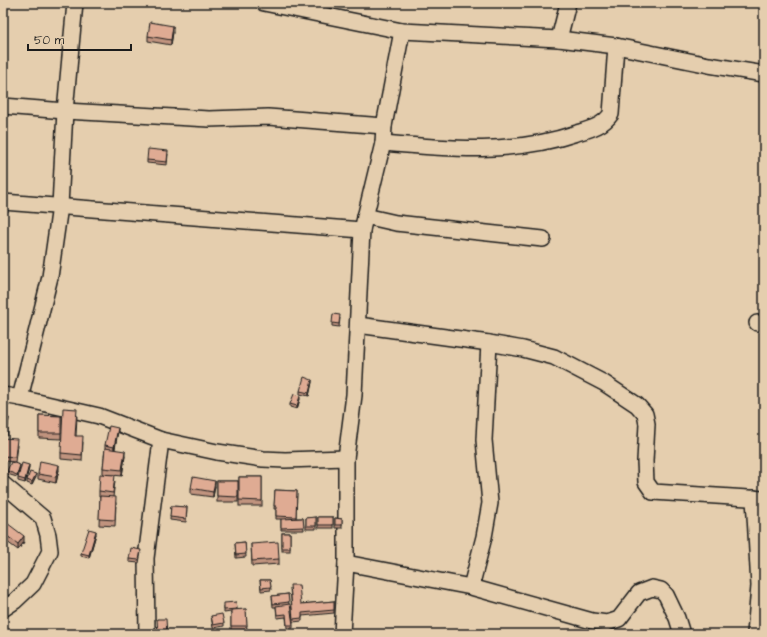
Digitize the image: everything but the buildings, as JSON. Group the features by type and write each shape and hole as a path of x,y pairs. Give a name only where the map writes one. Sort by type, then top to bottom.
{"street":[{"path":"20,398 50,277 60,206 75,3"},
{"path":"264,3 402,31 559,39 616,46 709,65 764,74"},
{"path":"559,39 568,3"},
{"path":"342,634 346,564 346,458 354,395 364,223 382,143 402,31"},
{"path":"382,143 437,148 486,149 517,147 561,139 596,127 606,121 611,114 616,46"},
{"path":"3,106 209,119 268,117 384,126"},
{"path":"3,202 364,223 408,224 543,239"},
{"path":"358,325 489,343 524,349 554,357 604,383 637,405 645,414 647,424 645,461 646,482 653,492 759,498 759,586 755,634"},
{"path":"471,587 484,537 490,503 484,440 489,343"},
{"path":"3,395 99,416 161,440 216,452 262,459 285,460 346,458"},
{"path":"147,634 146,558 161,440"},
{"path":"3,484 43,518 48,535 50,551 33,584 15,601 3,609"},
{"path":"346,564 471,587 592,621 607,623 619,619 639,593 652,588 661,590 666,595 677,618 682,634"}]}
